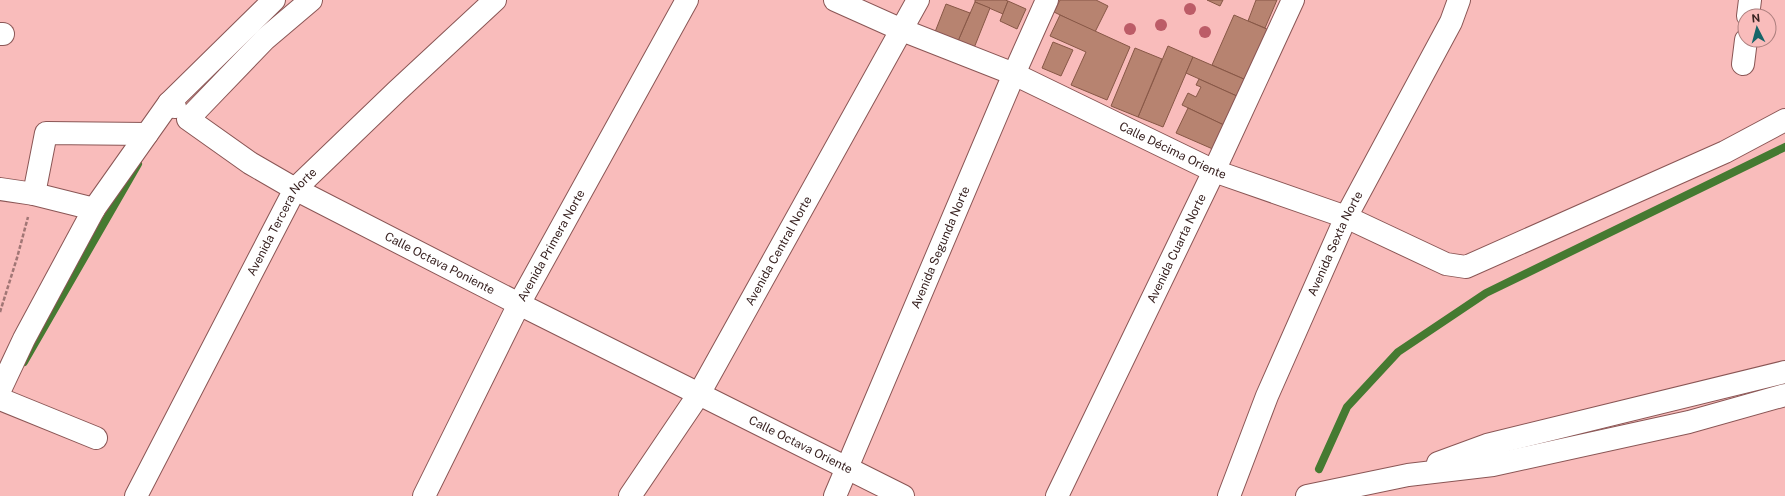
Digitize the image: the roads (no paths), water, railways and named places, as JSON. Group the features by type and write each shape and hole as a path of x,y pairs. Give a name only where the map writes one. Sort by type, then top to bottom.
{"street":[{"path":"177,110 274,0"},
{"path":"0,390 24,339 94,209 147,134 312,0"},
{"name":"Avenida Tercera Norte","path":"136,496 295,189 397,91 496,0"},
{"name":"Avenida Primera Norte","path":"424,496 519,304 687,0"},
{"name":"Calle Décima Oriente","path":"834,0 902,30 1014,74 1214,171 1346,217 1446,264 1466,266 1726,152 1785,120"},
{"name":"Avenida Central Norte","path":"630,496 699,394 918,0"},
{"name":"Avenida Segunda Norte","path":"834,496 1014,74 1048,0"},
{"name":"Avenida Cuarta Norte","path":"1058,496 1214,171 1293,0"},
{"name":"Avenida Sexta Norte","path":"1229,496 1267,396 1346,217 1451,22 1459,0"},
{"path":"1743,64 1745,48"},
{"name":"Calle Octava Poniente","path":"177,110 250,163 295,189 699,394"},
{"path":"34,194 46,133 147,134"},
{"path":"0,189 34,194 94,209"},
{"path":"1408,475 1487,445 1785,372"},
{"name":"Calle Octava Oriente","path":"699,394 903,496"},
{"path":"1319,495 1408,475 1508,462 1688,422 1785,395"},
{"path":"0,399 96,438"}],"waterway":[{"path":"1319,469 1347,407 1398,352 1486,293 1785,147"},
{"path":"24,362 138,164"}]}
